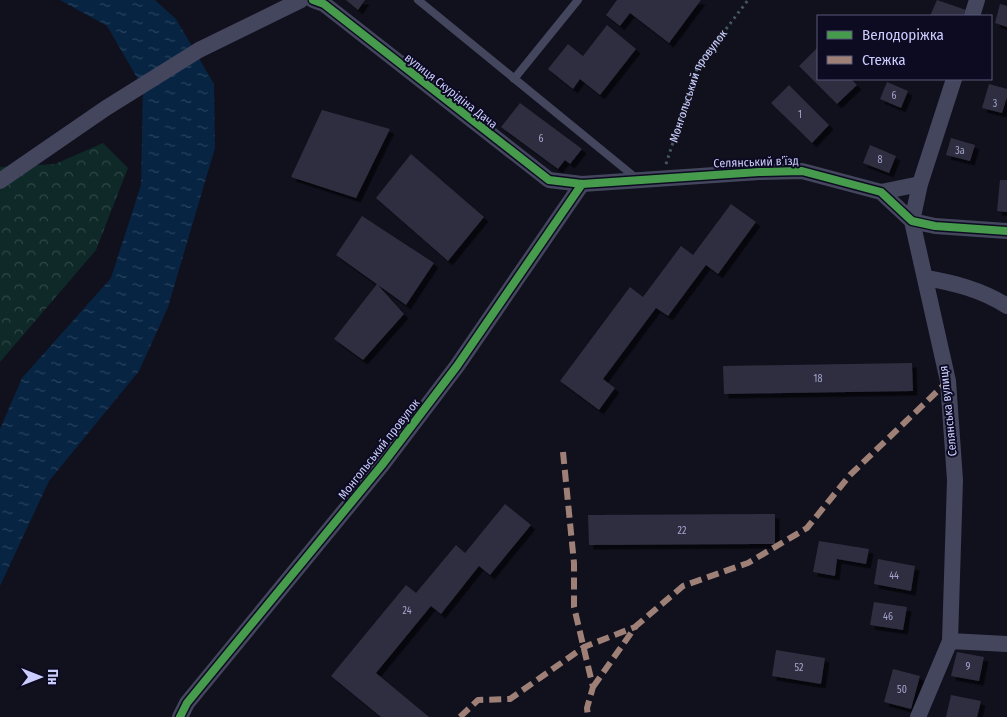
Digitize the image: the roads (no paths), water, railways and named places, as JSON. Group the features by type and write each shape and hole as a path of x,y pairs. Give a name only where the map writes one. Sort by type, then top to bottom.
{"street":[{"path":"0,181 106,108 199,50 301,0"},
{"name":"вулиця Скурідіна Дача","path":"313,0 324,4 549,180 582,184"},
{"path":"972,15 977,0"},
{"name":"Селянська вулиця","path":"918,717 950,641 955,480 948,381 912,221 920,184 954,80"},
{"name":"Селянський вʼїзд","path":"582,184 759,172 802,171 881,192 920,184"},
{"name":"Монгольський провулок","path":"180,717 186,703 382,464 457,366 582,184"},
{"name":"Селянський вʼїзд","path":"881,192 912,221"},
{"path":"912,221 935,226 1007,231"},
{"path":"926,278 954,283 980,292 1007,306"},
{"path":"950,641 1007,644"}],"lane":[{"path":"418,0 639,181"},
{"path":"514,78 578,0"}],"water":[{"path":"60,0 155,0 176,19 214,84 215,148 168,307 139,371 49,481 0,586 0,429 22,378 111,278 141,185 143,88 107,26"}]}
